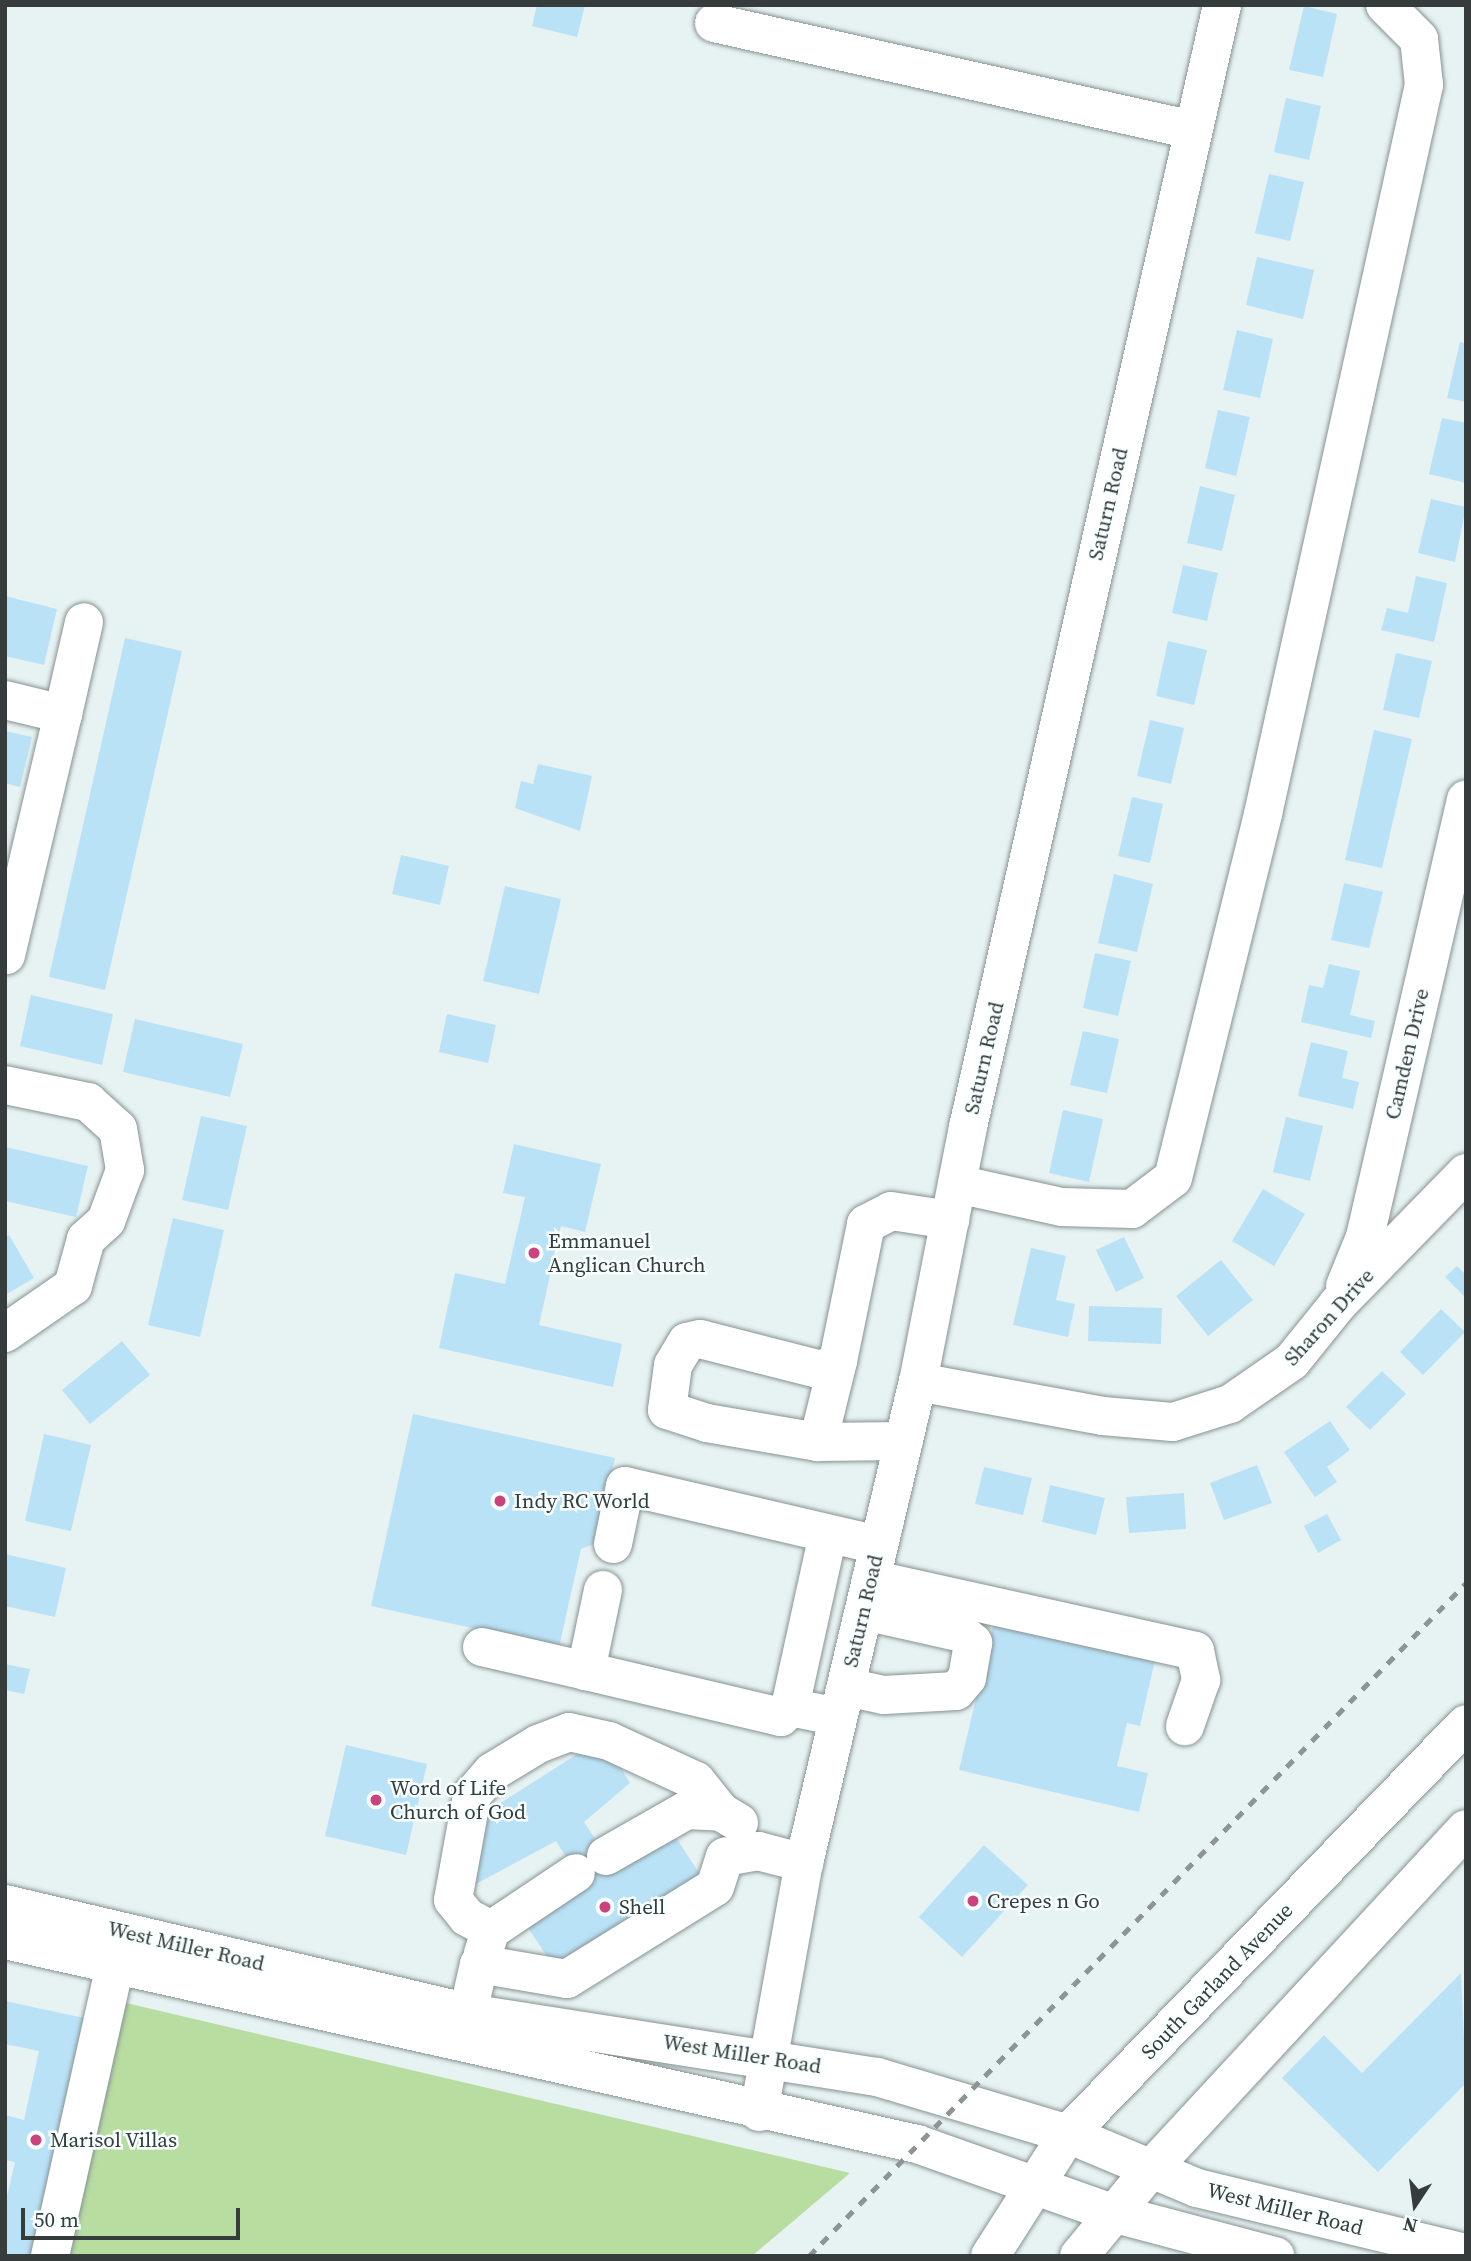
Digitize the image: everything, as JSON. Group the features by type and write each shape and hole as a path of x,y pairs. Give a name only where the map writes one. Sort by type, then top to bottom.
{"main road":[{"name":"Saturn Road","path":"759,2112 804,1863 918,1382 953,1202 1222,5"},
{"path":"818,1442 838,1361 866,1224 891,1211 953,1202 1132,1209 1173,1178 1262,814 1424,85 1419,39 1385,5"},
{"path":"714,23 1193,130"},
{"path":"6,955 85,622"},
{"path":"5,700 63,714"},
{"name":"Camden Drive","path":"1338,1304 1365,1237 1466,800"},
{"path":"5,1085 88,1102 118,1129 125,1170 106,1221 86,1239 73,1286 5,1333"},
{"name":"Sharon Drive","path":"918,1382 1103,1416 1173,1422 1230,1404 1292,1361 1338,1304 1466,1173"},
{"path":"838,1361 822,1370 700,1339 687,1342 673,1365 667,1410 707,1423 818,1442 904,1441"},
{"path":"613,1544 625,1486 828,1534 871,1578 962,1633 973,1643 967,1678 956,1691 884,1695 790,1707"},
{"path":"482,1647 781,1717 790,1707 828,1534"},
{"path":"871,1578 1195,1651 1201,1680 1185,1726"},
{"path":"586,1671 603,1590"},
{"name":"South Garland Avenue","path":"990,2256 1033,2183 1069,2134 1466,1724"},
{"path":"721,1812 713,1794 696,1781 609,1741 569,1732 538,1744 492,1772 472,1795 453,1900 485,1947 567,1979 715,1887 725,1857 758,1851 804,1863"},
{"path":"468,2012 485,1947 591,1865 687,1810 721,1812 739,1823 758,1851"},
{"path":"1079,2256 1151,2169 1466,1829"},
{"name":"West Miller Road","path":"5,1904 468,2012 767,2056 965,2099 1069,2134 1196,2188 1466,2253"},
{"name":"West Miller Road","path":"5,1940 759,2112 917,2144 1112,2213 1275,2256"},
{"path":"50,2256 115,1966"}],"green space":[{"path":"122,2002 850,2173 752,2256 70,2256"}],"building":[{"path":"537,5 585,5 577,37 532,26"},
{"path":"1304,6 1337,14 1323,77 1289,70"},
{"path":"1286,98 1321,106 1309,160 1274,152"},
{"path":"1269,174 1304,182 1290,241 1255,233"},
{"path":"1257,257 1314,270 1303,319 1246,305"},
{"path":"1237,330 1273,339 1260,398 1223,390"},
{"path":"1460,342 1466,344 1466,402 1447,398"},
{"path":"1218,410 1250,417 1236,476 1205,468"},
{"path":"1442,418 1466,423 1466,483 1429,474"},
{"path":"1200,486 1235,495 1222,551 1187,543"},
{"path":"1431,499 1466,507 1455,562 1418,553"},
{"path":"1183,565 1218,573 1207,621 1172,613"},
{"path":"1416,576 1447,583 1434,642 1381,630 1387,608 1408,613"},
{"path":"5,596 57,609 44,665 5,656"},
{"path":"125,638 182,651 105,990 49,977"},
{"path":"1168,641 1207,650 1194,705 1156,696"},
{"path":"1396,653 1432,661 1419,718 1383,710"},
{"path":"1150,720 1184,728 1171,784 1137,776"},
{"path":"1374,730 1412,739 1382,868 1345,860"},
{"path":"5,731 32,737 20,787 5,783"},
{"path":"538,764 592,776 580,831 515,808 521,781 533,784"},
{"path":"1132,797 1163,804 1150,863 1118,856"},
{"path":"401,855 449,866 440,905 392,894"},
{"path":"1114,874 1153,884 1137,952 1098,943"},
{"path":"1344,883 1383,892 1369,948 1331,940"},
{"path":"505,886 561,899 539,994 483,981"},
{"path":"1095,953 1131,961 1118,1016 1083,1008"},
{"path":"1329,964 1360,971 1350,1015 1375,1021 1371,1038 1301,1022 1309,985 1323,988"},
{"path":"31,995 113,1014 102,1065 20,1046"},
{"path":"447,1014 496,1025 488,1063 439,1052"},
{"path":"135,1019 243,1044 230,1097 123,1072"},
{"path":"1083,1031 1119,1039 1107,1093 1070,1085"},
{"path":"1311,1042 1348,1051 1342,1078 1359,1082 1353,1109 1298,1096"},
{"path":"1063,1110 1103,1119 1089,1182 1049,1173"},
{"path":"201,1116 247,1126 228,1210 182,1200"},
{"path":"1286,1117 1323,1126 1310,1181 1273,1172"},
{"name":"Emmanuel Anglican Church","path":"514,1144 601,1164 585,1232 561,1226 539,1325 622,1344 613,1387 439,1348 455,1273 505,1284 525,1197 503,1193"},
{"path":"5,1147 88,1166 76,1217 5,1201"},
{"path":"1263,1189 1305,1214 1274,1266 1232,1241"},
{"path":"173,1218 224,1230 200,1337 148,1325"},
{"path":"9,1235 34,1278 5,1295 5,1237"},
{"path":"1124,1237 1144,1278 1116,1292 1096,1250"},
{"path":"1031,1248 1066,1256 1056,1300 1075,1304 1068,1337 1013,1325"},
{"path":"1221,1260 1253,1300 1208,1336 1176,1296"},
{"path":"1457,1266 1466,1275 1466,1298 1445,1277"},
{"path":"1089,1306 1162,1308 1161,1344 1088,1341"},
{"path":"1441,1309 1465,1332 1423,1375 1400,1352"},
{"path":"122,1341 150,1375 90,1424 62,1390"},
{"path":"1382,1371 1406,1394 1370,1430 1346,1407"},
{"name":"Indy RC World","path":"413,1414 615,1458 596,1543 581,1549 559,1647 371,1606"},
{"path":"1330,1421 1350,1450 1327,1467 1337,1482 1315,1497 1284,1452"},
{"path":"44,1434 91,1445 71,1531 25,1521"},
{"path":"1257,1465 1272,1503 1224,1520 1210,1483"},
{"path":"984,1467 1032,1478 1023,1515 975,1504"},
{"path":"1050,1485 1105,1498 1096,1535 1042,1522"},
{"path":"1184,1493 1186,1529 1129,1533 1126,1497"},
{"path":"1327,1514 1341,1540 1318,1553 1304,1526"},
{"path":"5,1554 66,1568 55,1617 5,1606"},
{"path":"996,1614 1157,1651 1140,1726 1127,1723 1117,1766 1148,1773 1139,1812 959,1770"},
{"path":"5,1664 30,1669 24,1694 5,1690"},
{"name":"Word of Life Church of God","path":"346,1745 427,1764 406,1855 325,1836"},
{"path":"582,1751 614,1757 630,1783 584,1822 616,1871 673,1833 701,1876 556,1970 527,1926 576,1873 556,1841 472,1886 482,1815"},
{"name":"Crepes n Go","path":"984,1845 1028,1885 962,1957 919,1917"},
{"path":"1461,1973 1466,2083 1378,2172 1282,2078 1324,2035 1362,2073"},
{"name":"Marisol Villas","path":"5,2001 93,2020 40,2256 5,2256 5,2205 15,2162 5,2160 5,2115 24,2120 39,2051 5,2044"}],"railway":[{"path":"809,2256 1466,1583"}],"place":[{"name":"Emmanuel Anglican Church","path":"534,1253"},
{"name":"Indy RC World","path":"500,1501"},
{"name":"Word of Life Church of God","path":"376,1800"},
{"name":"Crepes n Go","path":"973,1901"},
{"name":"Shell","path":"605,1907"},
{"name":"Marisol Villas","path":"36,2140"}]}
